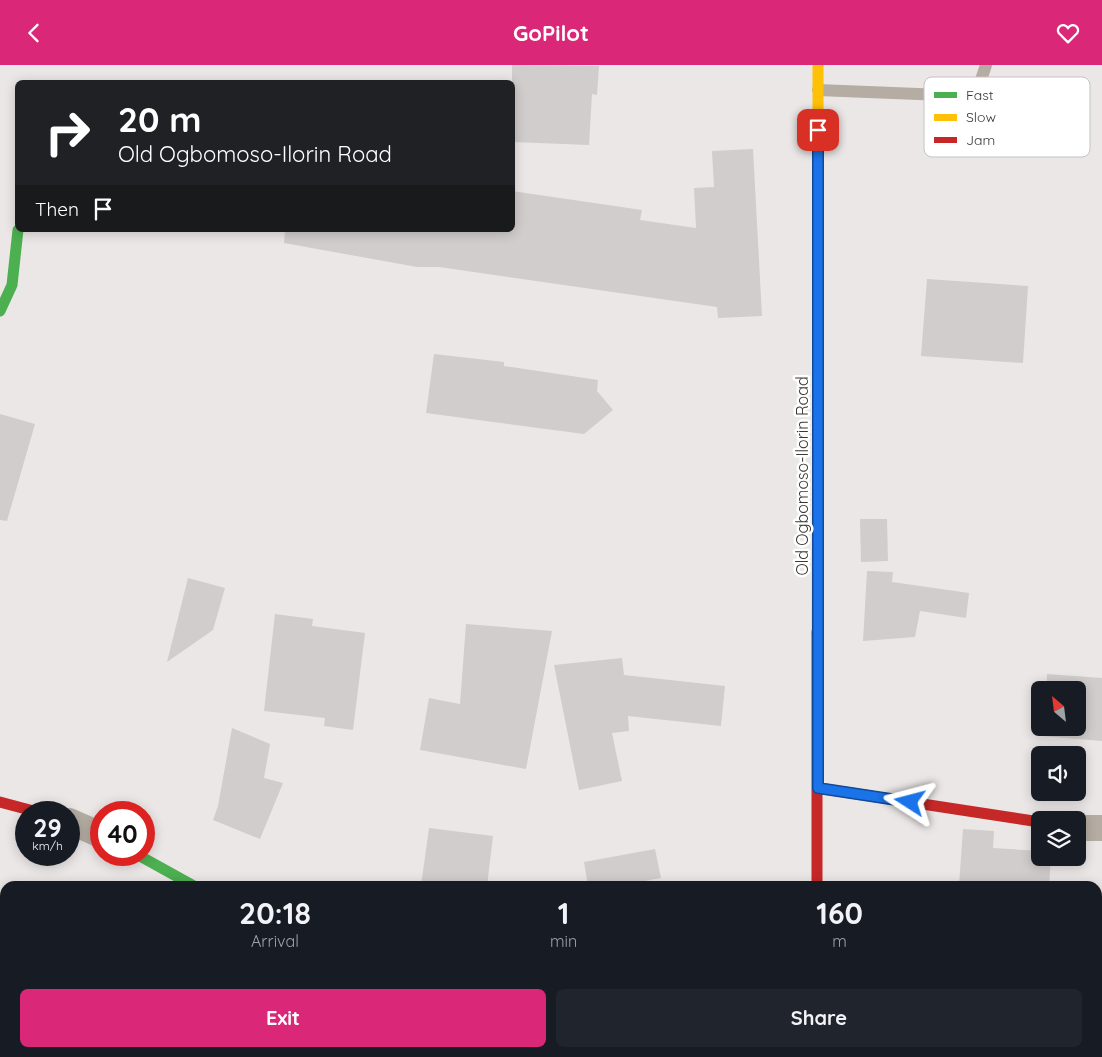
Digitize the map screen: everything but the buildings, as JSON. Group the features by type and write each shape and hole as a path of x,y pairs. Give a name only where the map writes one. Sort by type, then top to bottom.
{"main road":[{"name":"Old Ogbomoso-Ilorin Road","path":"817,881 818,65"},
{"path":"0,311 12,285 18,232"},
{"path":"818,788 1031,821"},
{"path":"0,802 15,806"},
{"path":"155,864 185,881"}],"street":[{"path":"1086,828 1102,829"}],"lane":[{"path":"982,77 986,65"},
{"path":"818,90 924,94"}],"traffic: fast":[{"path":"818,217 818,418"},
{"path":"0,311 12,285 18,232"},
{"path":"155,864 185,881"}],"traffic: slow":[{"path":"818,65 818,217"},
{"path":"817,632 818,418"}],"traffic: jam":[{"path":"817,632 817,881"},
{"path":"818,788 1031,821"},
{"path":"0,802 15,806"}],"route":[{"path":"818,130 818,788 910,802"}]}
